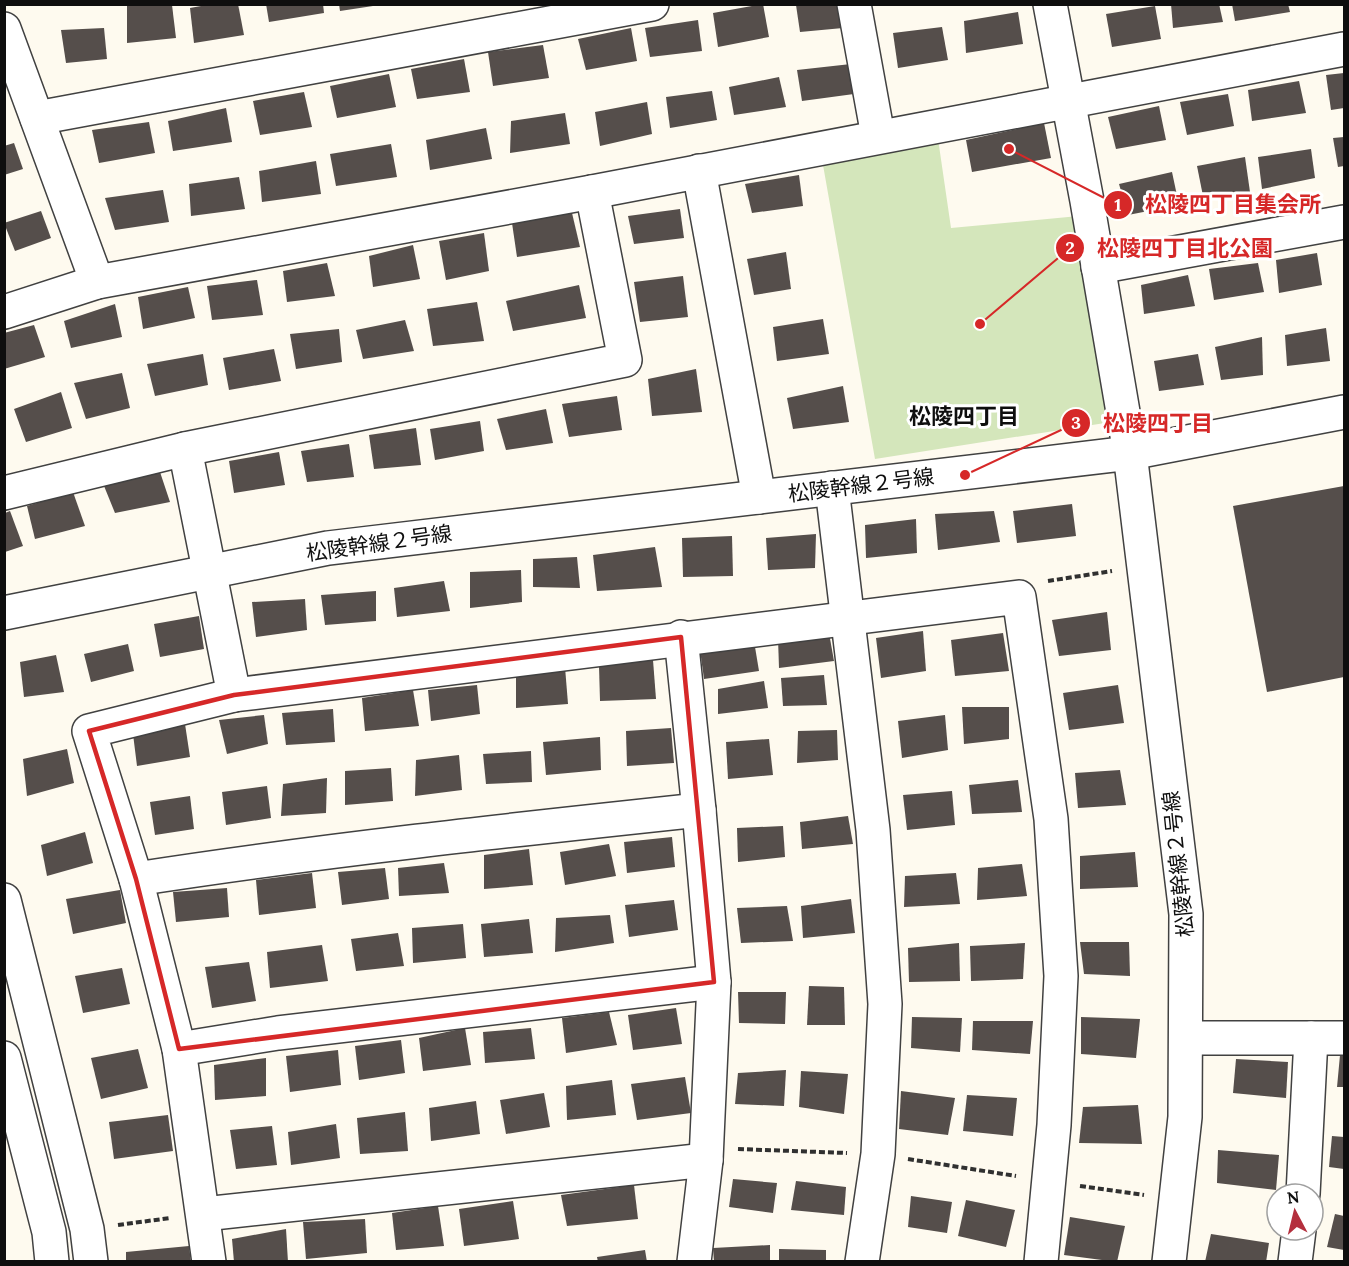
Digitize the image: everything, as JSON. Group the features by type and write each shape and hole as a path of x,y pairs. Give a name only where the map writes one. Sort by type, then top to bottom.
{"street":[{"path":"37,118 652,4"},
{"path":"854,4 878,136"},
{"path":"1050,4 1130,453 1344,412"},
{"path":"4,29 97,282"},
{"path":"4,312 97,282 592,192 1068,99 1344,49"},
{"path":"699,171 759,497"},
{"path":"4,493 185,449 625,360 592,192"},
{"path":"1098,267 1344,222"},
{"path":"185,449 234,695"},
{"name":"松陵幹線２号線","path":"4,613 328,548 1130,453 1186,914 1185,1117 1169,1262"},
{"path":"832,488 873,830 885,1004 878,1154 862,1262"},
{"path":"209,1262 179,1049 136,879 89,731 234,695 848,616 1018,597 1051,819 1061,976 1049,1181 1041,1262"},
{"path":"681,637 714,982 706,1160 694,1262"},
{"path":"136,879 386,846 699,810"},
{"path":"4,900 87,1229 91,1262"},
{"path":"179,1049 278,1033 714,982"},
{"path":"1185,1038 1344,1038"},
{"path":"1304,1182 1311,1038"},
{"path":"4,1058 49,1232 52,1262"},
{"path":"204,1214 706,1160"},
{"path":"1295,1262 1298,1242"}],"path":[{"path":"1018,597 1040,583 1144,566"},
{"path":"706,1160 733,1148 878,1154 1176,1199"},
{"path":"87,1229 204,1214"}],"highlighted area":[{"path":"681,637 714,982 179,1049 136,879 89,731 234,695"}],"green space":[{"path":"936,125 951,228 1089,215 1124,420 875,459 820,148"}],"building":[{"path":"212,4 238,4 244,35 194,43 190,8"},
{"path":"266,4 323,4 324,13 269,22"},
{"path":"339,4 373,4 373,6 340,11"},
{"path":"763,4 769,37 718,47 713,13"},
{"path":"1171,4 1219,4 1223,22 1173,28"},
{"path":"1232,4 1288,4 1290,12 1235,21"},
{"path":"172,5 176,38 127,43 127,6"},
{"path":"796,5 839,5 843,28 800,32"},
{"path":"1155,6 1161,39 1112,47 1106,14"},
{"path":"1018,12 1023,44 966,53 964,21"},
{"path":"698,20 702,51 650,57 645,28"},
{"path":"942,27 948,60 898,68 893,33"},
{"path":"104,28 107,59 66,63 61,30"},
{"path":"631,28 637,61 586,70 578,39"},
{"path":"543,45 549,78 493,86 488,52"},
{"path":"464,59 470,92 417,99 411,69"},
{"path":"851,64 854,94 802,101 797,70"},
{"path":"1344,73 1344,108 1331,110 1326,75"},
{"path":"389,74 396,107 337,118 330,86"},
{"path":"779,77 786,107 734,115 729,87"},
{"path":"1299,81 1306,113 1252,121 1248,90"},
{"path":"712,91 717,120 670,128 666,97"},
{"path":"304,92 312,127 260,135 253,101"},
{"path":"1228,94 1234,126 1187,135 1180,102"},
{"path":"647,102 652,134 600,146 595,112"},
{"path":"1159,106 1166,140 1116,149 1108,117"},
{"path":"226,108 232,142 173,151 168,121"},
{"path":"565,113 570,144 510,153 511,121"},
{"path":"149,122 155,153 99,163 92,130"},
{"path":"1044,123 1051,158 972,172 966,140"},
{"path":"486,128 492,159 430,170 426,140"},
{"path":"1344,137 1344,166 1338,167 1333,138"},
{"path":"14,143 23,169 4,175 4,146"},
{"path":"391,144 397,177 336,186 330,154"},
{"path":"1311,149 1315,178 1262,189 1258,157"},
{"path":"1245,157 1250,192 1204,201 1197,166"},
{"path":"316,161 321,194 262,202 259,171"},
{"path":"1172,172 1179,205 1128,215 1119,184"},
{"path":"799,175 803,206 752,213 745,184"},
{"path":"239,177 245,209 191,216 189,184"},
{"path":"163,190 169,222 115,230 105,198"},
{"path":"680,209 684,238 634,244 628,216"},
{"path":"41,211 51,238 15,251 4,223"},
{"path":"572,213 580,247 517,257 512,223"},
{"path":"484,233 489,271 446,280 439,241"},
{"path":"413,245 420,279 373,287 369,256"},
{"path":"786,252 791,289 754,295 747,259"},
{"path":"1317,253 1322,285 1279,293 1276,260"},
{"path":"327,263 335,296 287,302 283,271"},
{"path":"1258,263 1264,292 1214,300 1209,269"},
{"path":"1188,275 1195,306 1144,314 1141,285"},
{"path":"683,276 688,317 640,322 634,282"},
{"path":"257,280 263,315 212,320 207,286"},
{"path":"579,285 586,318 513,331 506,301"},
{"path":"188,287 195,318 143,329 138,297"},
{"path":"477,302 484,341 433,346 427,309"},
{"path":"115,304 122,337 71,348 64,321"},
{"path":"823,319 829,354 777,361 773,327"},
{"path":"405,320 414,351 363,359 356,330"},
{"path":"34,325 45,357 4,369 4,333"},
{"path":"1326,328 1330,361 1287,366 1285,335"},
{"path":"339,329 342,362 296,369 290,334"},
{"path":"1262,337 1263,375 1221,380 1215,347"},
{"path":"274,349 281,381 229,390 223,358"},
{"path":"203,354 208,385 155,396 147,364"},
{"path":"1198,354 1204,385 1159,391 1154,361"},
{"path":"696,369 702,412 652,416 648,379"},
{"path":"122,373 130,408 86,419 74,383"},
{"path":"843,386 849,422 793,429 787,398"},
{"path":"61,392 72,428 26,442 14,409"},
{"path":"617,396 622,430 569,437 562,404"},
{"path":"546,409 553,443 506,450 497,419"},
{"path":"480,421 484,451 435,460 430,429"},
{"path":"416,428 421,465 374,469 369,435"},
{"path":"349,444 354,477 307,482 301,451"},
{"path":"279,452 285,485 234,493 229,461"},
{"path":"160,472 170,502 115,513 104,486"},
{"path":"1344,486 1344,677 1267,692 1233,506"},
{"path":"73,492 85,526 35,539 27,506"},
{"path":"1072,504 1076,536 1017,543 1013,511"},
{"path":"10,511 23,546 5,552 5,513"},
{"path":"994,511 1000,542 938,550 935,514"},
{"path":"916,519 917,553 866,558 865,525"},
{"path":"816,534 815,568 768,570 766,538"},
{"path":"732,536 733,576 683,577 682,538"},
{"path":"655,547 662,587 597,591 593,555"},
{"path":"577,557 580,588 533,587 533,559"},
{"path":"521,570 522,602 470,608 470,572"},
{"path":"444,581 450,611 397,617 394,588"},
{"path":"376,591 376,621 325,625 321,595"},
{"path":"305,599 307,630 256,637 252,602"},
{"path":"1107,612 1111,650 1059,656 1052,620"},
{"path":"199,616 204,649 160,657 154,624"},
{"path":"923,631 926,671 881,678 876,638"},
{"path":"829,633 834,661 779,668 778,638"},
{"path":"1003,633 1009,671 955,676 951,640"},
{"path":"754,641 759,671 704,679 700,650"},
{"path":"128,644 134,671 91,682 84,654"},
{"path":"56,655 64,692 24,697 20,662"},
{"path":"653,660 656,699 600,701 599,666"},
{"path":"565,667 568,704 516,708 516,674"},
{"path":"824,675 827,705 783,706 781,678"},
{"path":"764,681 768,708 718,714 718,689"},
{"path":"477,685 480,714 431,721 428,690"},
{"path":"1118,685 1124,723 1069,730 1063,693"},
{"path":"413,690 419,726 365,731 362,698"},
{"path":"962,707 1009,707 1009,739 964,744"},
{"path":"333,709 335,742 286,745 282,713"},
{"path":"264,715 268,744 227,754 219,720"},
{"path":"945,715 948,750 902,758 898,721"},
{"path":"185,724 190,757 137,766 133,734"},
{"path":"671,728 674,763 627,766 626,731"},
{"path":"837,730 838,760 797,763 798,731"},
{"path":"600,737 601,770 546,775 543,742"},
{"path":"769,739 773,775 728,779 726,742"},
{"path":"67,749 74,783 27,796 23,759"},
{"path":"531,751 532,782 486,784 483,754"},
{"path":"459,755 462,790 415,796 416,760"},
{"path":"391,768 393,801 345,805 345,771"},
{"path":"1120,770 1126,805 1078,808 1075,773"},
{"path":"327,778 326,813 281,816 283,784"},
{"path":"1018,780 1022,812 972,814 969,785"},
{"path":"267,786 271,818 226,825 222,792"},
{"path":"952,791 955,825 907,830 903,795"},
{"path":"190,796 194,829 155,835 150,802"},
{"path":"848,816 853,844 802,849 800,822"},
{"path":"783,826 785,857 738,862 737,828"},
{"path":"85,832 93,863 47,876 41,845"},
{"path":"672,837 675,867 627,873 624,842"},
{"path":"609,844 616,876 565,885 560,852"},
{"path":"529,849 533,885 484,889 484,855"},
{"path":"1135,852 1138,887 1080,889 1080,856"},
{"path":"444,863 449,893 399,896 398,868"},
{"path":"1022,864 1027,896 977,900 978,868"},
{"path":"385,868 389,899 342,905 338,872"},
{"path":"312,873 316,908 259,915 256,880"},
{"path":"956,873 960,904 904,907 905,876"},
{"path":"227,888 229,917 176,922 173,892"},
{"path":"120,890 126,923 73,934 66,899"},
{"path":"851,899 855,933 803,938 801,906"},
{"path":"674,900 678,930 629,937 625,905"},
{"path":"787,906 793,941 741,943 737,908"},
{"path":"610,915 614,943 555,952 556,918"},
{"path":"529,919 533,953 484,957 481,924"},
{"path":"463,924 466,958 413,963 412,928"},
{"path":"398,933 404,966 356,971 351,939"},
{"path":"1080,942 1129,942 1130,976 1084,974"},
{"path":"959,943 960,981 909,982 908,948"},
{"path":"1025,943 1023,979 971,981 970,946"},
{"path":"322,945 328,981 270,988 267,952"},
{"path":"249,962 256,1001 212,1008 205,967"},
{"path":"122,968 130,1004 83,1013 75,976"},
{"path":"809,986 844,987 845,1025 807,1025"},
{"path":"738,992 786,992 785,1024 739,1023"},
{"path":"676,1008 682,1044 633,1050 628,1015"},
{"path":"609,1012 617,1045 566,1053 562,1018"},
{"path":"912,1017 962,1018 960,1052 911,1048"},
{"path":"1081,1017 1140,1019 1136,1058 1081,1054"},
{"path":"973,1021 1033,1021 1030,1054 972,1050"},
{"path":"465,1028 471,1065 423,1071 419,1038"},
{"path":"531,1028 535,1059 485,1063 483,1032"},
{"path":"401,1040 405,1073 359,1080 355,1046"},
{"path":"138,1049 148,1088 101,1099 91,1058"},
{"path":"338,1050 341,1085 290,1092 286,1056"},
{"path":"1340,1055 1344,1055 1344,1087 1337,1087"},
{"path":"266,1058 266,1096 215,1100 214,1065"},
{"path":"1236,1059 1288,1062 1286,1098 1233,1093"},
{"path":"786,1070 784,1106 735,1104 738,1073"},
{"path":"801,1071 848,1074 844,1114 799,1107"},
{"path":"685,1077 691,1113 637,1120 631,1084"},
{"path":"612,1080 616,1115 567,1120 566,1086"},
{"path":"901,1091 955,1098 948,1135 899,1129"},
{"path":"544,1093 550,1127 506,1134 500,1100"},
{"path":"967,1095 1017,1098 1013,1136 963,1131"},
{"path":"476,1101 480,1134 431,1141 429,1108"},
{"path":"1138,1105 1142,1144 1079,1143 1083,1107"},
{"path":"405,1112 408,1151 360,1154 357,1118"},
{"path":"168,1115 173,1151 114,1159 109,1122"},
{"path":"336,1124 340,1158 291,1165 288,1132"},
{"path":"272,1126 277,1165 236,1169 230,1130"},
{"path":"1332,1136 1344,1137 1344,1169 1329,1167"},
{"path":"1218,1150 1279,1155 1277,1182 1265,1182 1265,1189 1217,1183"},
{"path":"733,1179 777,1183 773,1213 729,1207"},
{"path":"796,1181 846,1187 844,1215 791,1210"},
{"path":"634,1185 638,1219 567,1226 561,1195"},
{"path":"911,1196 952,1202 947,1233 908,1227"},
{"path":"966,1200 1015,1210 1006,1247 958,1236"},
{"path":"513,1201 519,1239 464,1246 459,1209"},
{"path":"438,1206 444,1246 396,1250 392,1213"},
{"path":"1335,1214 1344,1216 1344,1250 1327,1247"},
{"path":"1070,1217 1125,1226 1117,1262 1064,1255"},
{"path":"365,1219 367,1253 306,1259 303,1222"},
{"path":"286,1229 288,1262 234,1262 232,1239"},
{"path":"1211,1234 1269,1243 1266,1262 1205,1262"},
{"path":"770,1245 770,1262 714,1262 713,1248"},
{"path":"189,1246 191,1262 126,1262 126,1252"},
{"path":"779,1249 826,1250 826,1262 779,1262"},
{"path":"645,1250 647,1262 598,1262 597,1257"}],"place":[{"name":"松陵四丁目集会所","path":"1009,149"},
{"name":"松陵四丁目北公園","path":"980,324"},
{"name":"松陵四丁目","path":"965,475"}],"district":[{"name":"松陵四丁目","path":"964,416"}]}
